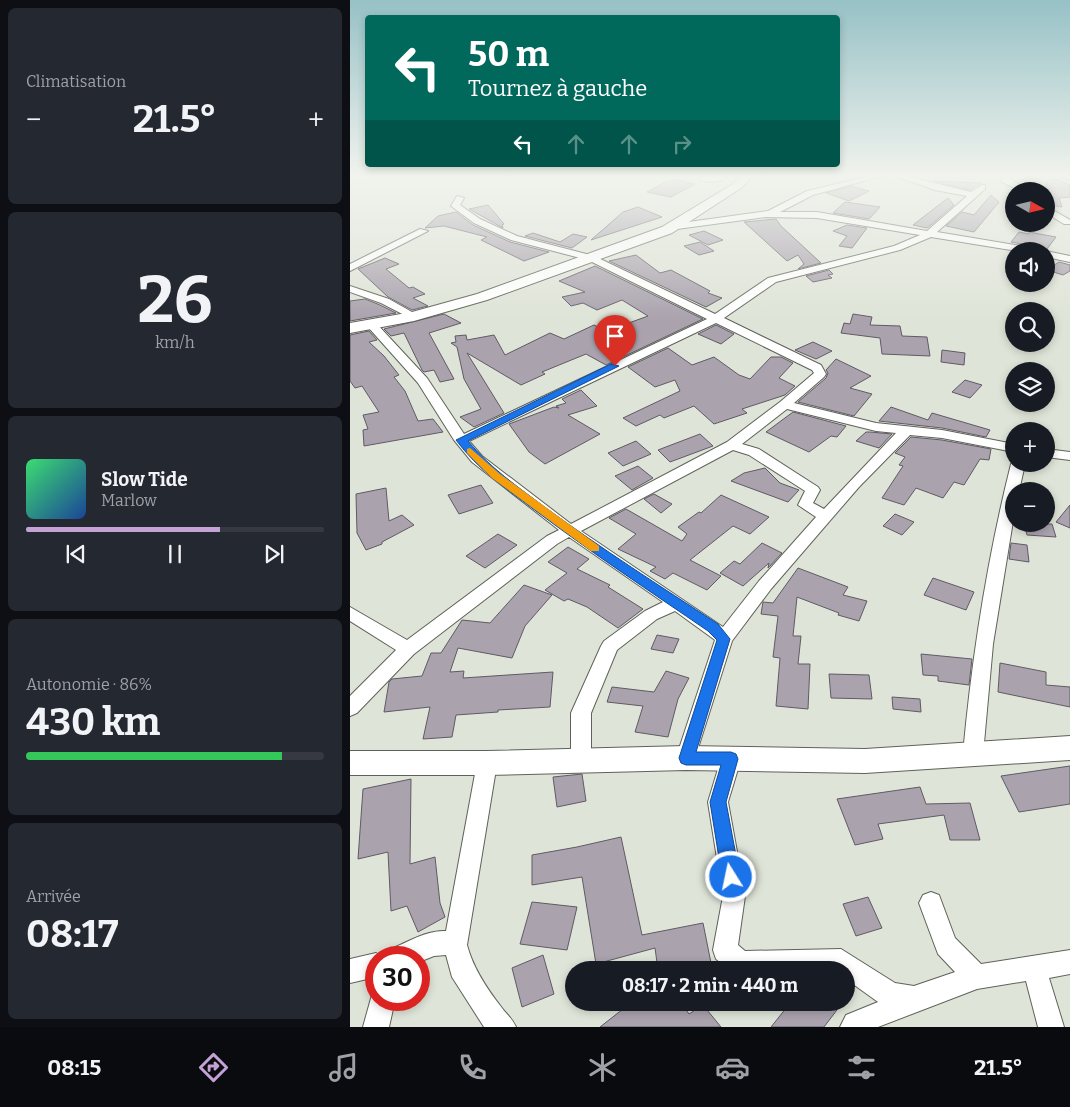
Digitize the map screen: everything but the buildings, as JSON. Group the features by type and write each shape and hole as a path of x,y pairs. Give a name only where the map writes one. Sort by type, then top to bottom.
{"main road":[{"path":"350,328 414,316 482,296 591,258 680,224"},
{"path":"350,762 487,763 686,758 865,761 1070,748"}],"street":[{"path":"350,708 408,650 552,540 732,444 785,405 820,374 820,371 717,318 591,258 550,249 484,224"},
{"path":"677,226 692,224"},
{"path":"870,224 1005,247"},
{"path":"461,440 717,318 772,280 897,248 928,235 940,224"},
{"path":"350,268 423,231"},
{"path":"1055,255 1069,256"},
{"path":"350,289 386,301 414,316"},
{"path":"372,325 423,381 461,440 477,459 496,476 570,531 713,628 724,639"},
{"path":"785,405 853,423 1005,446"},
{"path":"686,758 724,639 765,585 825,516 873,463 907,430"},
{"path":"732,444 754,452 813,490 805,506 825,516"},
{"path":"1055,454 1070,456"},
{"path":"973,754 988,608 1003,524 1016,472"},
{"path":"581,761 581,714 610,646 652,616 675,604"},
{"path":"350,613 408,650"},
{"path":"731,759 718,802 734,896 725,950 742,963 841,961 890,995 914,999"},
{"path":"487,763 455,945 461,968 494,1019 503,1027"},
{"path":"931,903 946,946 977,977"},
{"path":"427,946 436,942 446,942 455,945"},
{"path":"853,1027 855,1024 914,999 977,977 1070,962"},
{"path":"1034,967 1051,1027"},
{"path":"350,971 365,968"},
{"path":"376,1027 380,1011"}],"slow traffic":[{"path":"470,451 496,476 595,548"}],"route":[{"path":"615,366 461,440 477,459 496,476 570,531 713,628 724,639 686,758 731,759 718,802 731,877"}]}
